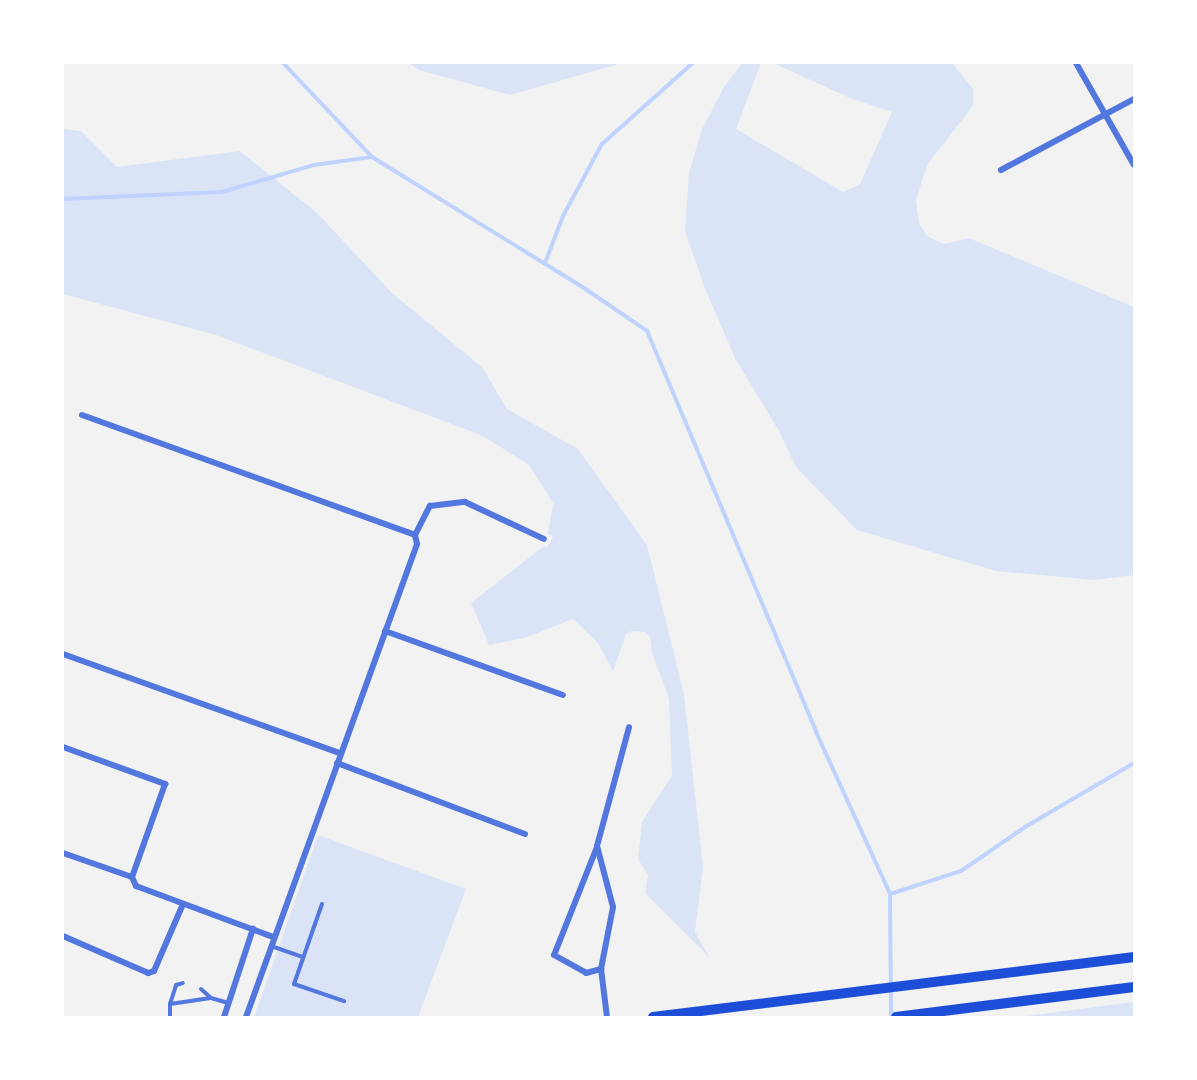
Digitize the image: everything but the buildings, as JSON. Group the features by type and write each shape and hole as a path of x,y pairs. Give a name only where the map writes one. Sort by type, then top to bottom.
{"main road":[{"path":"653,1017 1134,957"},
{"path":"899,1017 1134,987"}],"street":[{"path":"1076,63 1134,165"},
{"path":"1001,170 1134,99"},
{"path":"82,415 415,535"},
{"path":"246,1017 270,945 417,544 415,535 430,506 465,502 544,539"},
{"path":"385,631 563,695"},
{"path":"63,654 340,753"},
{"path":"601,969 586,973 555,955 597,846 628,727"},
{"path":"63,747 165,784 132,877 136,886 273,937"},
{"path":"337,763 525,834"},
{"path":"597,846 613,907 601,969 607,1017"},
{"path":"63,853 132,877"},
{"path":"63,936 148,973 154,971 183,904"},
{"path":"224,1017 253,930"}],"lane":[{"path":"322,904 294,984 344,1001"},
{"path":"270,945 303,957"},
{"path":"170,1017 170,1004 176,985 183,983"},
{"path":"201,989 211,998"},
{"path":"170,1004 211,998 228,1003"}],"shaded area":[{"path":"409,63 622,63 510,95 419,70"},
{"path":"742,63 761,63 736,129 843,192 860,184 892,112 850,98 773,63 952,63 973,89 973,106 927,165 916,200 919,223 927,236 944,244 969,238 1134,307 1134,575 1094,580 996,571 857,530 796,467 779,431 736,360 705,289 685,231 689,173 702,129 724,87"},
{"path":"63,129 81,131 117,167 240,151 317,213 393,294 482,367 507,409 578,449 647,545 684,694 703,867 695,932 710,958 645,893 648,875 638,859 642,822 672,775 669,699 652,653 650,637 645,632 632,631 626,634 613,671 597,642 573,619 524,638 489,645 471,603 544,546 547,547 553,537 548,534 553,503 529,465 483,436 216,335 63,294"},
{"path":"318,835 466,889 418,1017 254,1017"},
{"path":"1134,1002 1134,1017 1019,1017 1110,1005"}],"waterway":[{"path":"283,63 372,157 587,290 647,331 816,732 890,894 891,1017"},
{"path":"545,263 563,216 602,144 693,63"},
{"path":"63,199 222,192 314,165 372,157"},
{"path":"890,894 961,871 1025,827 1134,763"}]}
